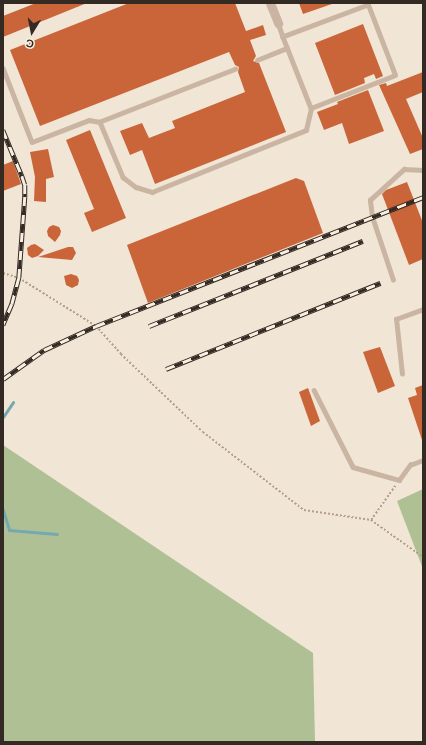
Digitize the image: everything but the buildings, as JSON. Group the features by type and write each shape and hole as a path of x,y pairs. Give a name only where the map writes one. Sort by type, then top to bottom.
{"street":[{"path":"270,3 278,23"}],"lane":[{"path":"283,37 368,5 395,75 311,108"},
{"path":"100,122 122,177 136,187 152,192 306,130 311,108 278,23"},
{"path":"257,60 287,48"},
{"path":"3,68 32,142 89,120 100,122 236,69"},
{"path":"393,280 372,217 370,200 404,169 423,170"},
{"path":"402,374 396,319 423,309"},
{"path":"314,390 353,467 399,480 410,465 423,460"}],"path":[{"path":"3,273 19,278 96,326 121,354 203,432 304,510 371,520 423,557"},
{"path":"371,520 399,480"}],"green space":[{"path":"3,445 313,653 315,742 3,742"},
{"path":"423,489 423,569 397,501"}],"waterway":[{"path":"3,417 13,402"},
{"path":"3,510 9,530 57,534"}],"railway":[{"path":"3,130 25,185 19,278 12,304 3,325"},
{"path":"3,379 44,350 96,326 423,197"},
{"path":"149,326 363,241"},
{"path":"166,369 380,283"}]}
